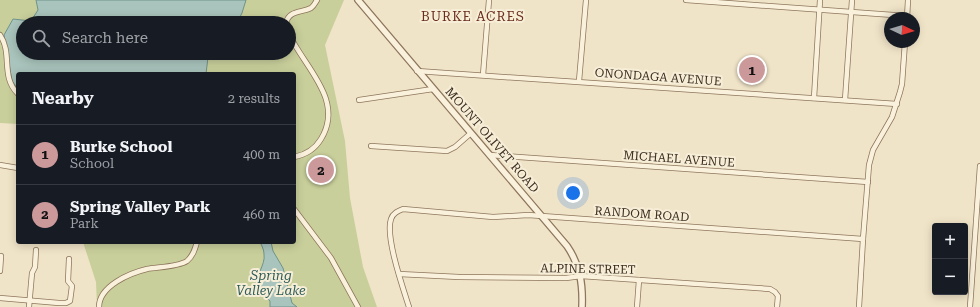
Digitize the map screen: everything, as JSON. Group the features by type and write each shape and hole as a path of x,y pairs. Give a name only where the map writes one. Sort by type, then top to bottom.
{"street":[{"path":"289,16 310,8 317,0"},
{"name":"MOUNT OLIVET ROAD","path":"358,0 570,250 581,276 582,307"},
{"path":"483,75 489,0"},
{"path":"579,81 586,0"},
{"path":"686,0 884,15"},
{"path":"814,98 820,0"},
{"path":"845,100 852,0"},
{"path":"907,12 908,0"},
{"path":"0,35 4,45 7,78 11,87 16,92"},
{"path":"296,47 324,91 328,109 325,129 320,141 310,151 296,156"},
{"path":"859,307 863,239 872,153 890,122 897,104 902,84 905,48"},
{"name":"ONONDAGA AVENUE","path":"417,71 897,104"},
{"path":"359,100 433,89"},
{"path":"371,146 448,151 471,133"},
{"name":"MICHAEL AVENUE","path":"490,155 868,182"},
{"path":"0,165 16,168"},
{"path":"970,307 980,166"},
{"name":"RANDOM ROAD","path":"399,274 390,232 391,218 396,212 407,209 493,217 521,215 863,239"},
{"path":"296,213 331,258 358,307"},
{"path":"99,307 103,294 115,283 135,273 186,262 192,255 196,244"},
{"path":"29,307 32,273 35,268 36,250"},
{"path":"0,256 0,271"},
{"path":"0,298 66,303 70,301 72,286 68,281 69,259"},
{"path":"399,274 409,307"},
{"name":"ALPINE STREET","path":"399,274 520,278 566,278 581,276 770,289 778,296 777,307"},
{"path":"637,307 639,280"}],"green space":[{"path":"0,0 344,0 325,45 345,141 350,198 363,267 377,307 97,307 96,282 84,244 296,244 296,72 16,72 16,124 0,123"}],"water":[{"path":"36,0 246,0 240,16 34,16 38,10"},
{"path":"13,19 16,19 16,60 208,60 206,72 16,72 16,86 12,81 4,35"},
{"name":"Spring Valley Lake","path":"261,244 271,244 273,251 283,268 292,303 297,307 270,307 270,301 255,291 256,281 264,258 264,251"}],"place":[{"name":"Burke School","path":"752,70"},
{"name":"Spring Valley Park","path":"321,170"}],"district":[{"name":"BURKE ACRES","path":"473,16"}]}
